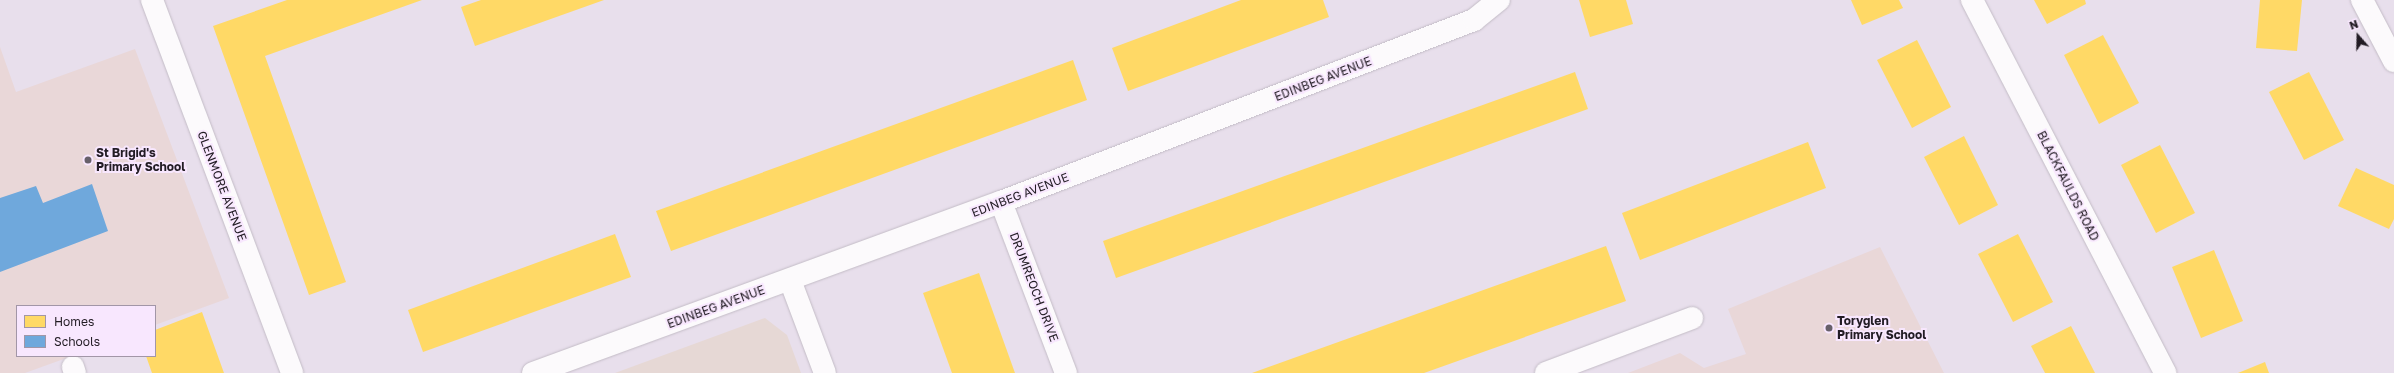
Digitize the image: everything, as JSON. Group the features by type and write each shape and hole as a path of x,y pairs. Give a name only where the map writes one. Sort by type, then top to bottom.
{"street":[{"name":"GLENMORE AVENUE","path":"152,0 292,373"},
{"name":"EDINBEG AVENUE","path":"534,373 1001,202 1474,20 1498,0"},
{"name":"BLACKFAULDS ROAD","path":"1972,0 2165,373"},
{"path":"2362,0 2394,61"},
{"name":"DRUMREOCH DRIVE","path":"1001,202 1066,373"},
{"path":"790,280 825,373"},
{"path":"1546,373 1692,318"}],"shaded area":[{"name":"St Brigid's Primary School","path":"0,47 16,92 135,49 229,298 156,325 156,305 16,305 16,357 69,357 25,373 0,373"},
{"name":"Toryglen Primary School","path":"1880,247 1944,373 1628,373 1680,353 1704,368 1746,354 1728,309"},
{"path":"765,318 787,335 801,373 615,373"}],"building: Homes":[{"path":"287,0 422,0 265,56 346,282 309,295 213,26"},
{"path":"481,0 604,0 475,46 461,7"},
{"path":"1241,0 1323,0 1329,17 1128,91 1112,48"},
{"path":"1579,0 1626,0 1633,24 1590,37"},
{"path":"1851,0 1899,0 1903,8 1862,25"},
{"path":"2034,0 2085,0 2086,4 2047,24"},
{"path":"2260,0 2302,0 2297,51 2256,48"},
{"path":"2103,35 2139,103 2099,124 2064,55"},
{"path":"1917,40 1951,107 1912,128 1877,60"},
{"path":"1073,60 1087,100 671,251 656,211"},
{"path":"1575,72 1588,109 1116,278 1103,241"},
{"path":"2309,72 2344,140 2304,160 2269,92"},
{"path":"1964,136 1998,205 1959,225 1924,157"},
{"path":"1808,142 1826,188 1640,260 1622,213"},
{"path":"2160,145 2195,213 2156,233 2121,165"},
{"path":"2356,168 2394,185 2394,219 2389,229 2338,206"},
{"path":"615,234 631,277 423,352 408,310"},
{"path":"2018,234 2053,302 2013,322 1978,254"},
{"path":"1606,246 1626,301 1424,373 1252,373"},
{"path":"2214,250 2243,321 2201,338 2172,267"},
{"path":"979,273 1015,373 952,373 923,293"},
{"path":"202,312 224,373 152,373 146,357 156,357 156,330"},
{"path":"2071,326 2095,373 2045,373 2031,346"},
{"path":"2265,362 2269,373 2238,373"}],"building: Schools":[{"path":"92,184 108,231 0,272 0,198 36,186 43,203"}],"place":[{"name":"St Brigid's Primary School","path":"88,160"},
{"name":"Toryglen Primary School","path":"1829,328"}]}
